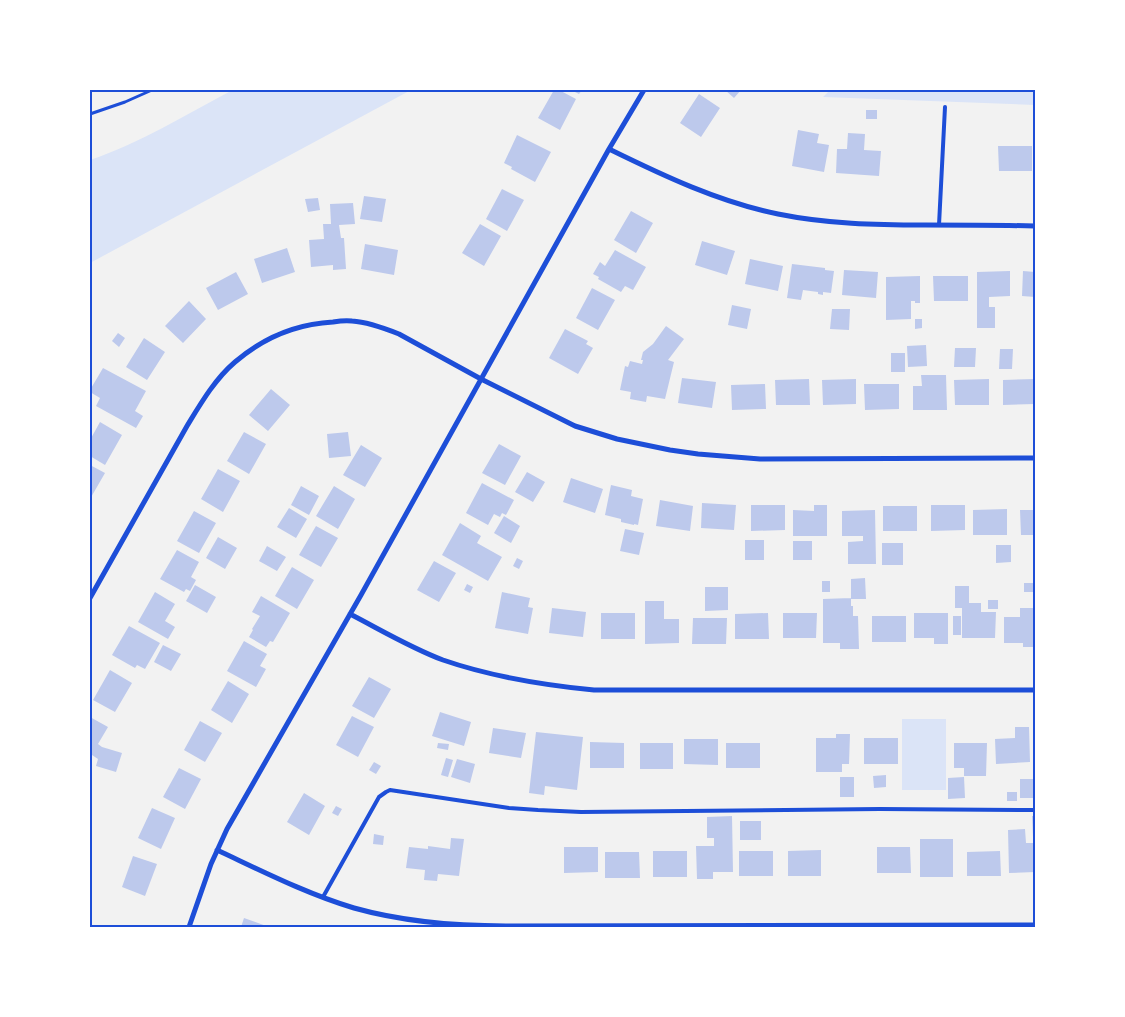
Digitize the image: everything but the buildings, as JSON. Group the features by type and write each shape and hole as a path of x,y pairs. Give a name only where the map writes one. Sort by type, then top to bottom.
{"street":[{"path":"189,927 211,864 227,829 644,90"},
{"path":"609,150 674,180 717,197 806,220 884,225 1035,226"},
{"path":"90,598 202,402 218,380 235,362 269,338 286,331 324,322 350,321 370,324 399,334 481,379 575,426 617,439 670,450 760,459 1035,458"},
{"path":"350,614 411,646 444,660 486,672 557,687 594,690 1035,690"},
{"path":"217,850 292,885 354,908 408,920 438,924 470,926 1035,924"}],"lane":[{"path":"939,225 946,107"},
{"path":"323,897 379,797 390,790 509,808 564,811 1035,810"}],"path":[{"path":"90,114 152,90"}],"shaded area":[{"path":"233,90 411,90 90,263 90,160 145,137"},
{"path":"830,90 1035,90 1035,105 823,97"},
{"path":"902,719 946,719 946,790 902,790"}]}
